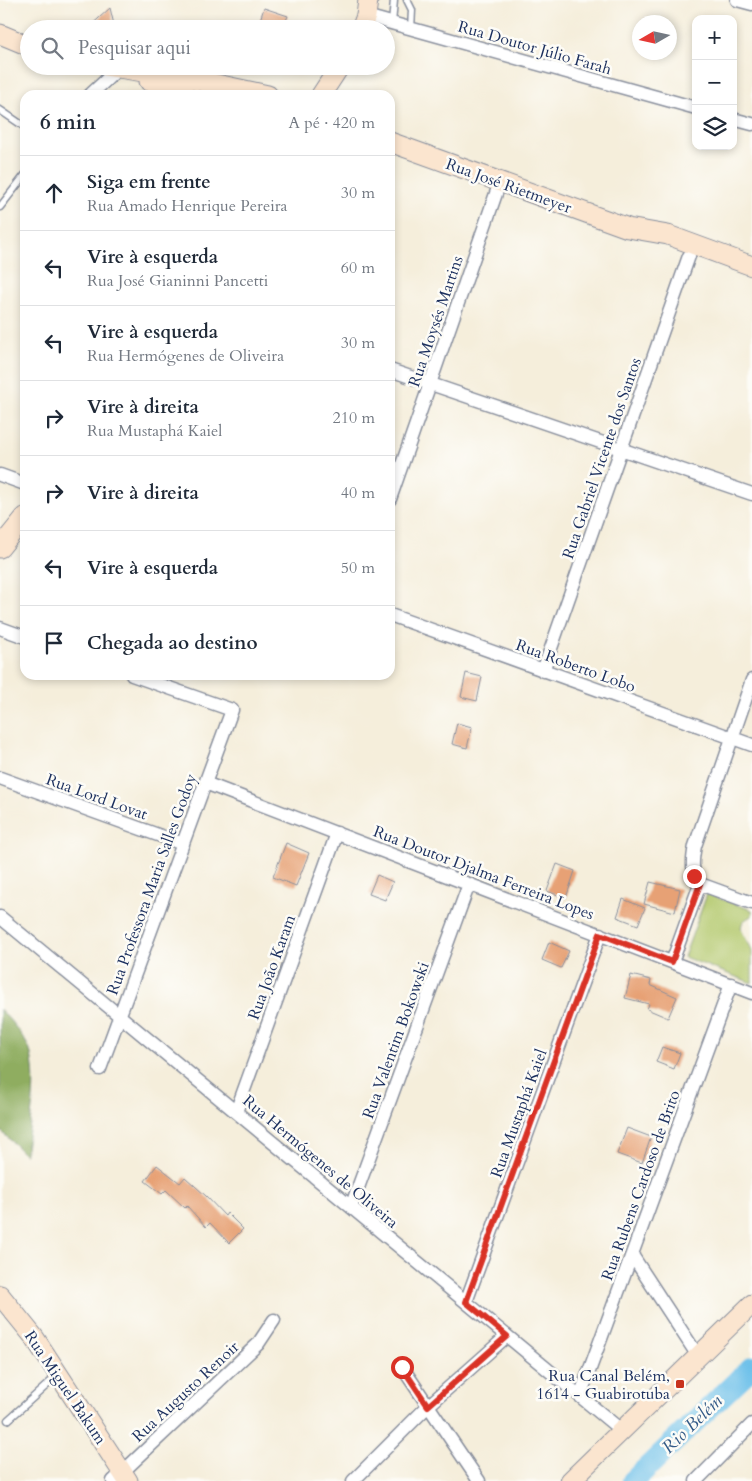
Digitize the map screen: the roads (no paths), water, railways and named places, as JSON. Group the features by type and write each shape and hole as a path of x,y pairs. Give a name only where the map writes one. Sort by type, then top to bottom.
{"main road":[{"path":"0,34 20,42"},
{"path":"131,75 171,90"},
{"path":"159,75 245,90"},
{"path":"324,90 334,75"},
{"path":"339,90 347,75"},
{"name":"Rua José Rietmeyer","path":"395,144 628,228 662,247 752,279"},
{"name":"Rua José Rietmeyer","path":"628,228 668,235 752,266"},
{"path":"0,548 20,523"},
{"name":"Rua Miguel Bakum","path":"0,1295 34,1337 121,1478"},
{"path":"570,1481 752,1304"}],"street":[{"path":"737,0 752,4"},
{"name":"Rua Doutor Júlio Farah","path":"365,15 380,20"},
{"name":"Rua Doutor Júlio Farah","path":"395,25 692,107"},
{"path":"94,90 106,75"},
{"path":"737,120 752,124"},
{"name":"Rua Moysés Martins","path":"395,484 500,182"},
{"name":"Rua Gabriel Vicente dos Santos","path":"543,671 689,256"},
{"path":"395,372 752,494"},
{"path":"0,475 20,482"},
{"name":"Rua Roberto Lobo","path":"395,618 752,745"},
{"path":"0,628 20,635"},
{"name":"Rua Professora Maria Salles Godoy","path":"100,1069 232,710 146,680"},
{"path":"752,680 695,846 692,869 694,876 700,884 752,903"},
{"name":"Rua Lord Lovat","path":"0,778 183,844"},
{"name":"Rua Doutor Djalma Ferreira Lopes","path":"205,783 752,992"},
{"name":"Rua João Karam","path":"236,1112 337,833"},
{"name":"Rua Valentim Bokowski","path":"351,1207 469,884"},
{"path":"672,962 700,884"},
{"name":"Rua Hermógenes de Oliveira","path":"0,917 622,1431"},
{"name":"Rua Mustaphá Kaiel","path":"466,1302 600,934"},
{"name":"Rua Rubens Cardoso de Brito","path":"580,1396 731,984"},
{"path":"632,1255 698,1356"},
{"name":"Rua Augusto Renoir","path":"121,1478 258,1344 274,1320"},
{"path":"353,1481 428,1406 507,1336"},
{"path":"402,1367 472,1478"},
{"path":"696,1481 750,1431"}],"lane":[{"path":"392,20 394,0"},
{"path":"406,0 412,10 410,29"},
{"path":"0,110 20,124"},
{"path":"0,207 20,181"},
{"path":"8,1420 58,1375"}],"waterway":[{"name":"Rio Belém","path":"633,1481 752,1367"}],"place":[{"name":"Rua Canal Belém, 1614 - Guabirotuba","path":"680,1384"}]}
